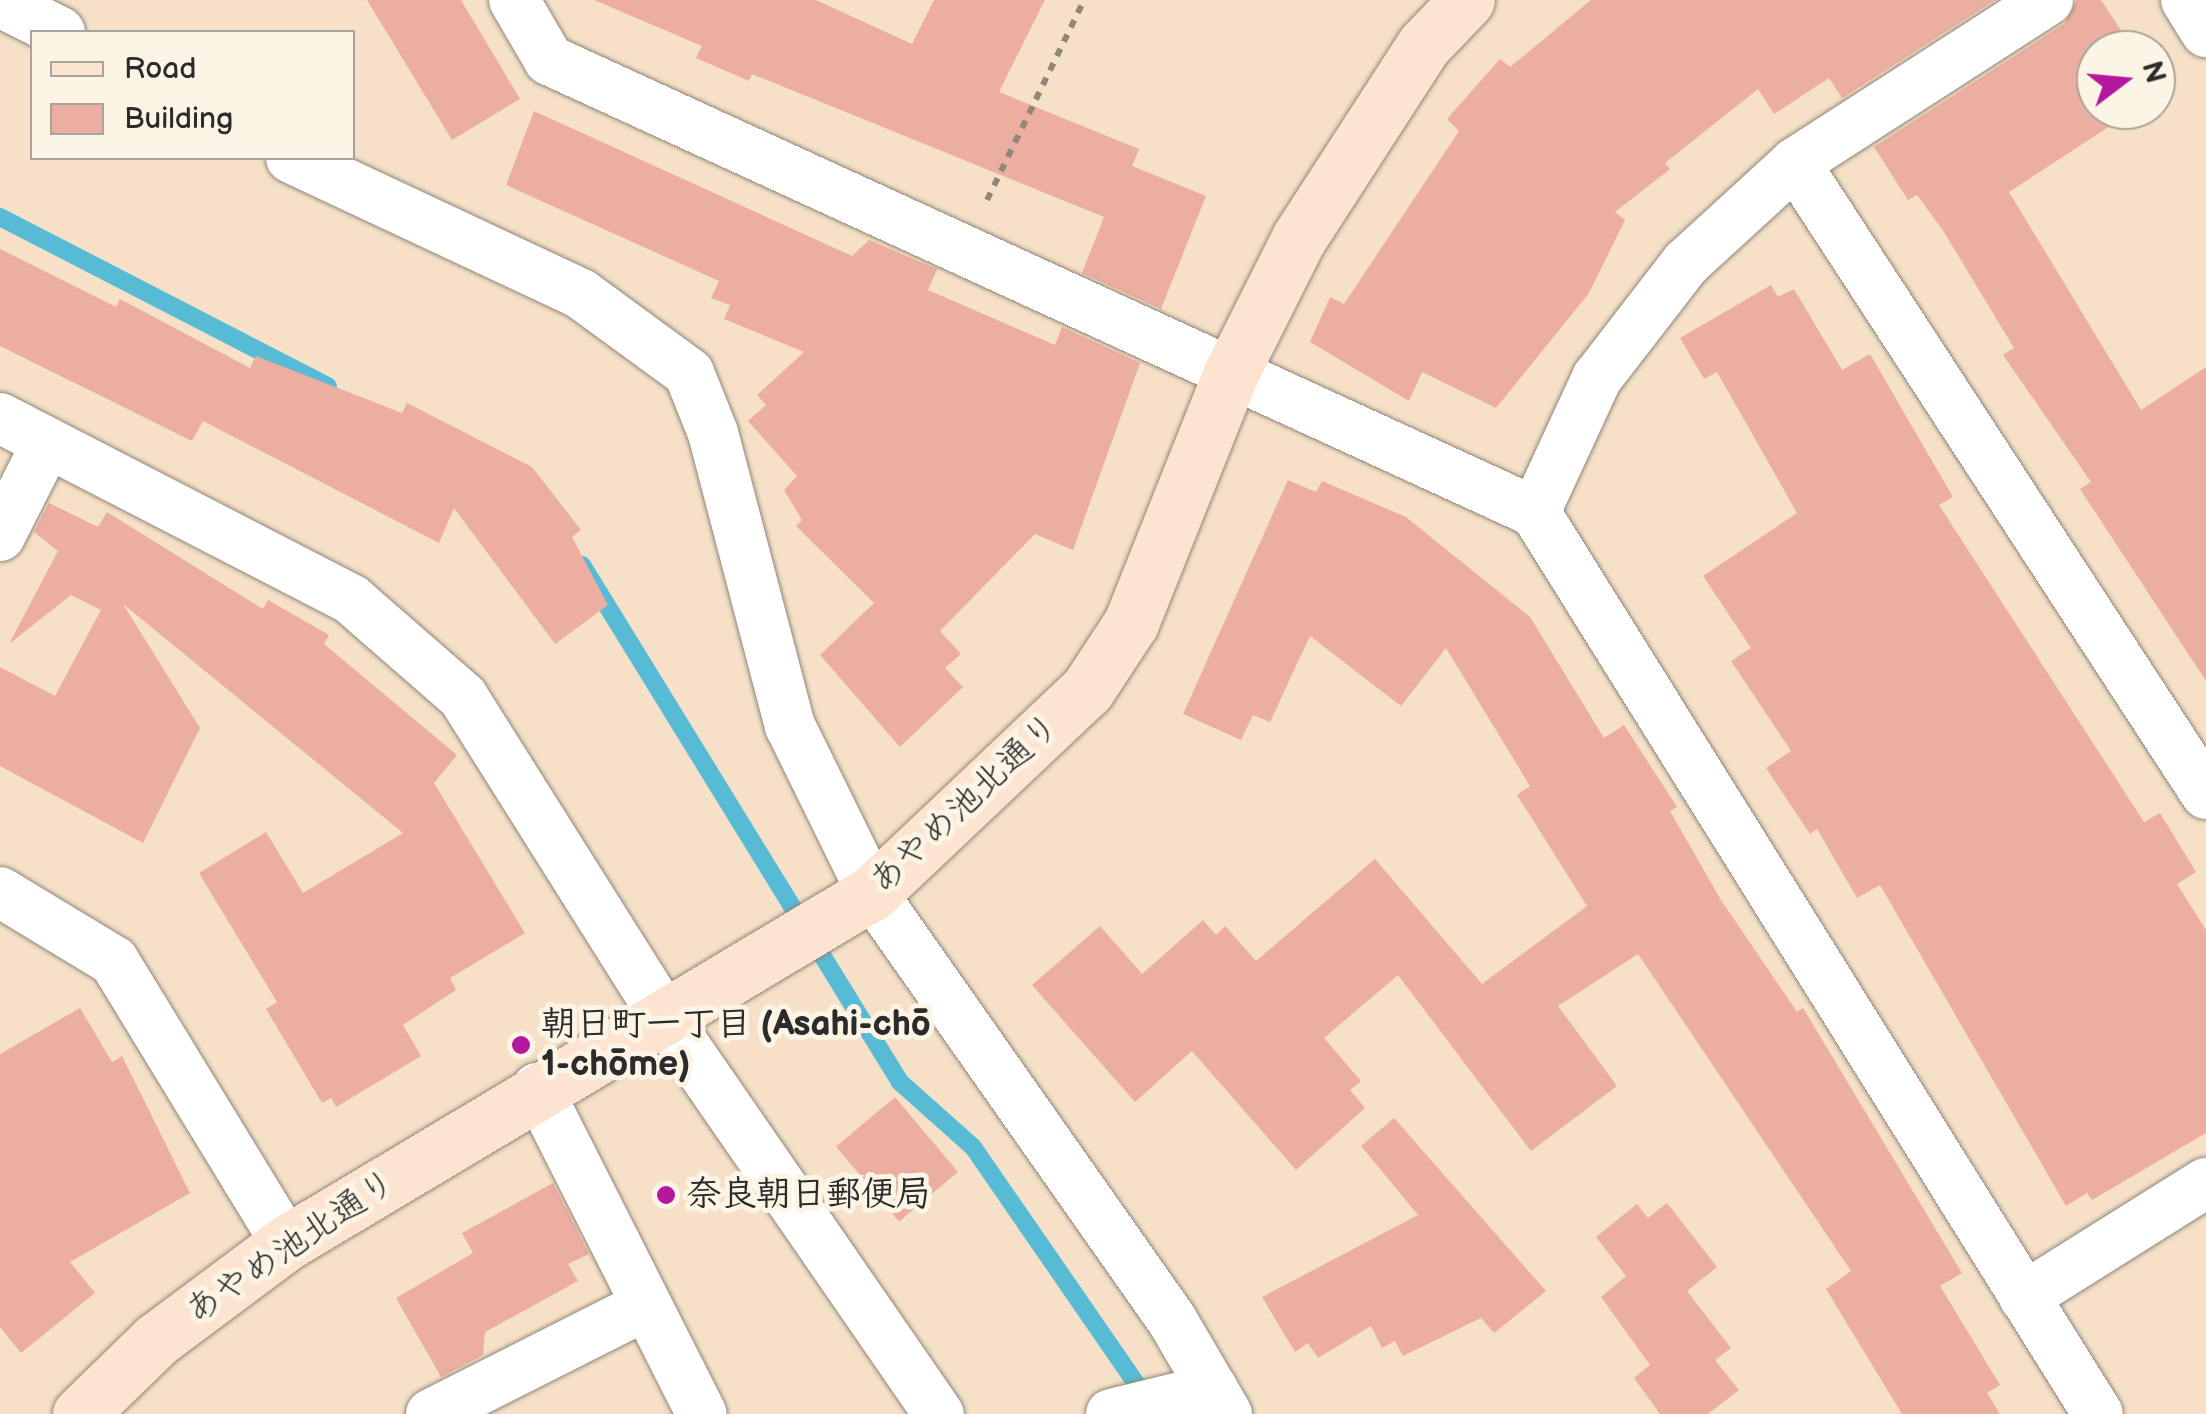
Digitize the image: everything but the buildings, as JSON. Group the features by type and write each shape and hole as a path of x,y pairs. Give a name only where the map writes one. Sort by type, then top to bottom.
{"street":[{"path":"514,0 549,60 1536,512 2098,1414"},
{"name":"あやめ池北通り","path":"80,1414 156,1340 286,1243 537,1088 872,894 1087,690 1131,623 1230,375 1309,222 1424,45 1467,0"},
{"path":"1536,512 1597,378 1686,263 1795,162 2048,0"},
{"path":"2186,0 2206,32"},
{"path":"0,2 56,30"},
{"path":"295,160 581,294 689,373 714,433 790,726 872,894 1220,1402 1111,1414"},
{"path":"1795,162 2206,794"},
{"path":"0,418 352,600 463,697 664,1016 939,1414"},
{"path":"0,536 46,445"},
{"path":"0,892 114,962 286,1243"},
{"path":"537,1088 702,1414"},
{"path":"2024,1297 2206,1183"},
{"path":"431,1414 645,1306"}],"path":[{"path":"963,251 1084,0"}],"waterway":[{"path":"0,217 328,386"},
{"path":"582,565 900,1082 973,1147 1148,1401"}],"place":[{"name":"朝日町一丁目 (Asahi-chō 1-chōme)","path":"521,1045"},
{"name":"奈良朝日郵便局","path":"666,1195"}]}
